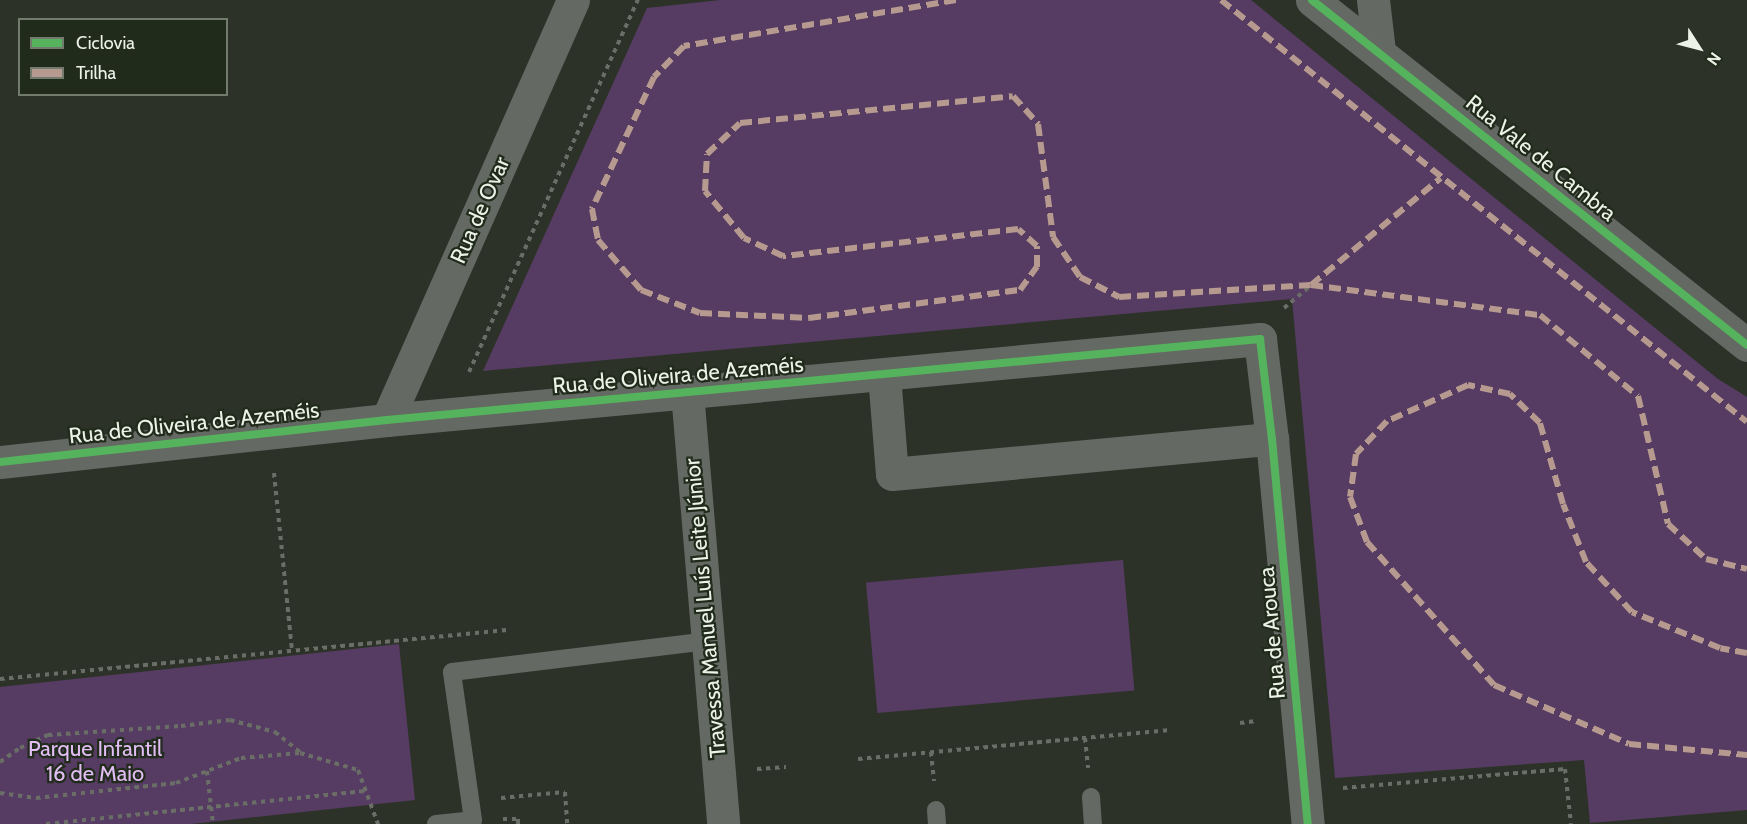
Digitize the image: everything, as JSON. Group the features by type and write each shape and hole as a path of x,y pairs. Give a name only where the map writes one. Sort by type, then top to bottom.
{"street":[{"name":"Rua de Ovar","path":"387,420 573,0"},
{"name":"Rua Vale de Cambra","path":"1312,0 1747,345"},
{"path":"1373,0 1378,51"},
{"name":"Rua de Oliveira de Azeméis","path":"0,462 387,420 1260,339 1272,439"},
{"path":"884,375 892,474 1272,439"},
{"name":"Travessa Manuel Luís Leite Júnior","path":"687,392 723,824"},
{"name":"Rua de Arouca","path":"1272,439 1308,824"}],"lane":[{"path":"436,824 473,820 452,672 707,641"},
{"path":"1091,797 1094,824"}],"path":[{"path":"468,373 638,0"},
{"path":"1283,309 1311,285"},
{"path":"274,469 292,651"},
{"path":"0,679 515,629"},
{"path":"0,762 20,748 48,735 88,730 181,726 230,720 275,732 300,753"},
{"path":"1240,723 1256,721"},
{"path":"858,759 1168,730"},
{"path":"0,793 36,798 176,783 241,758 300,753 358,770 378,824"},
{"path":"757,769 786,766"},
{"path":"1342,788 1565,769 1571,824"},
{"path":"207,771 213,824"},
{"path":"46,824 367,790"},
{"path":"515,796 565,792 567,824"}],"green space":[{"path":"720,0 1251,0 1718,379 1747,397 1747,810 1590,823 1584,760 1335,778 1292,299 483,371 647,8"},
{"path":"1123,560 1134,691 877,713 866,582"},
{"name":"Parque Infantil 16 de Maio","path":"399,644 415,800 191,824 0,824 0,687"}],"marked path":[{"path":"956,0 684,46 654,77 592,209 598,240 641,290 700,313 809,318 1020,290 1037,267 1037,246 1018,229 783,256 744,238 705,191 707,154 740,123 1013,96 1038,124 1053,237 1080,277 1119,297 1311,285 1441,178"},
{"path":"1221,0 1747,422"},
{"path":"1311,285 1540,315 1638,396 1668,524 1706,559 1747,569"},
{"path":"1747,653 1720,648 1632,612 1586,562 1563,504 1540,423 1510,394 1468,385 1387,421 1356,454 1350,497 1367,542 1494,685 1629,744 1747,755"}],"cycle path":[{"path":"1312,0 1747,345"},
{"path":"0,462 387,420 1260,339 1272,439 1308,824"}]}
